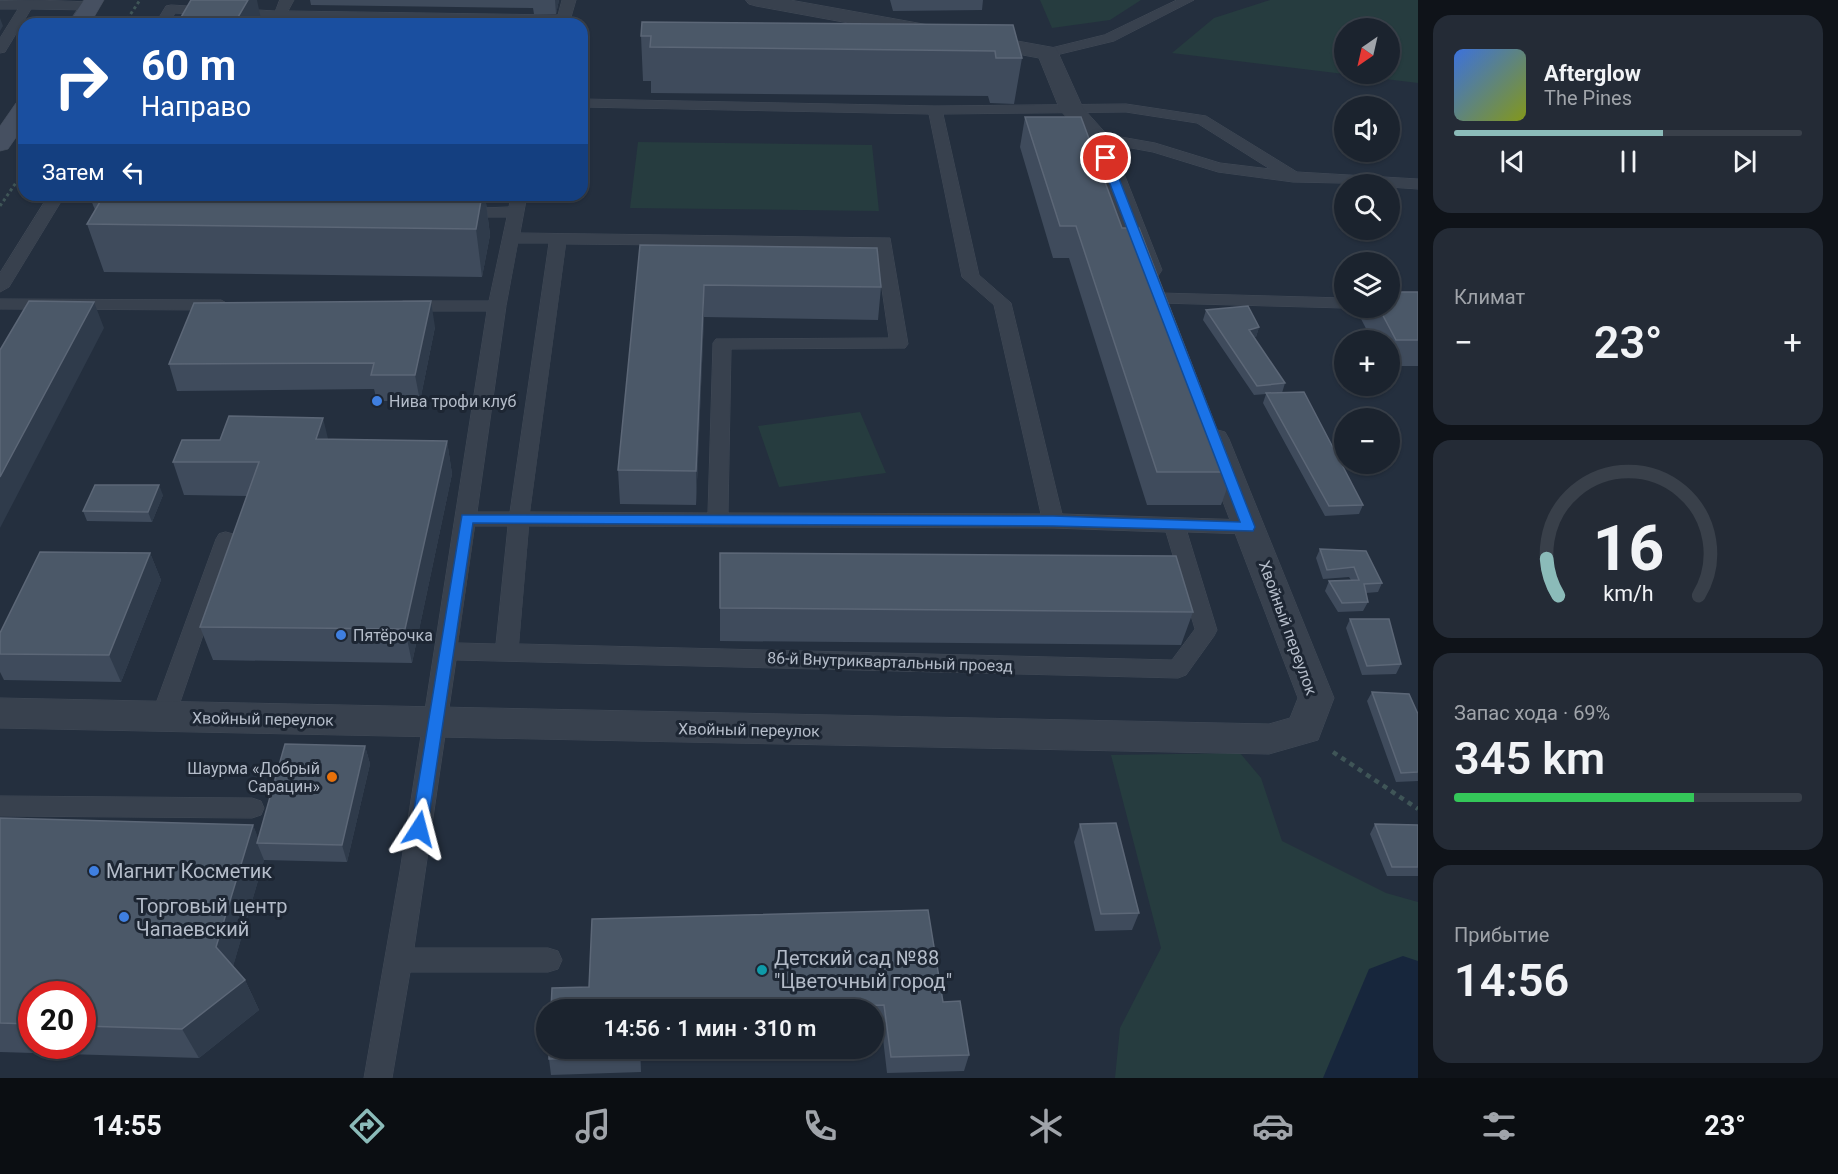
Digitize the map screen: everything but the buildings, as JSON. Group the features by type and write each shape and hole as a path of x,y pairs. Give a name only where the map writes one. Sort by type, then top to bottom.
{"street":[{"path":"756,0 1048,53 1072,110 1098,138 1164,309"},
{"path":"83,18 93,3"},
{"path":"0,144 18,117"},
{"name":"Хвойный переулок","path":"0,713 1269,739 1305,729 1316,698 1206,418"}],"lane":[{"path":"278,18 287,0"},
{"path":"564,18 568,0"},
{"path":"1048,53 1109,38 1187,0"},
{"path":"0,5 28,2 93,3"},
{"path":"18,18 28,2"},
{"path":"166,18 171,9 266,18"},
{"path":"0,49 18,19"},
{"path":"588,103 935,110 1126,108 1201,119 1293,177"},
{"path":"935,110 971,276 1002,303 1053,521"},
{"path":"1098,138 1155,148 1218,167 1293,177 1418,184"},
{"path":"0,287 53,201"},
{"path":"378,1078 467,519 497,306 517,204 437,212"},
{"path":"510,238 884,242 900,345 722,343 718,519"},
{"path":"507,651 519,518 558,240"},
{"path":"1164,309 1334,303"},
{"path":"0,304 237,305"},
{"path":"390,306 497,306"},
{"path":"467,519 1053,521 1175,527 1254,539"},
{"name":"86-й Внутриквартальный проезд","path":"446,651 1178,669 1206,630 1175,527"},
{"path":"163,717 226,539"},
{"path":"0,806 252,808"},
{"path":"398,960 548,960"}],"path":[{"path":"128,18 140,0"},
{"path":"0,206 18,180"},
{"path":"1300,730 1418,809"}],"green space":[{"path":"1040,0 1141,0 1110,20 1052,28"},
{"path":"1270,0 1418,0 1418,83 1400,81 1400,18 1334,18 1334,73 1172,53 1214,18"},
{"path":"638,142 872,145 879,211 630,208"},
{"path":"860,412 886,473 779,487 758,426"},
{"path":"1240,753 1261,778 1282,841 1386,893 1418,902 1418,1078 1115,1078 1120,1028 1161,948 1111,755"}],"waterway":[{"path":"1374,1078 1403,1001 1418,1007"}],"place":[{"name":"Нива трофи клуб","path":"377,401"},
{"name":"Пятёрочка","path":"341,635"},
{"name":"Шаурма «Добрый Сарацин»","path":"332,777"},
{"name":"Магнит Косметик","path":"94,871"},
{"name":"Торговый центр Чапаевский","path":"124,917"},
{"name":"Детский сад №88 \"Цветочный город\"","path":"762,970"}],"route":[{"path":"419,829 467,519 1053,521 1175,527 1248,527 1106,158"}]}
